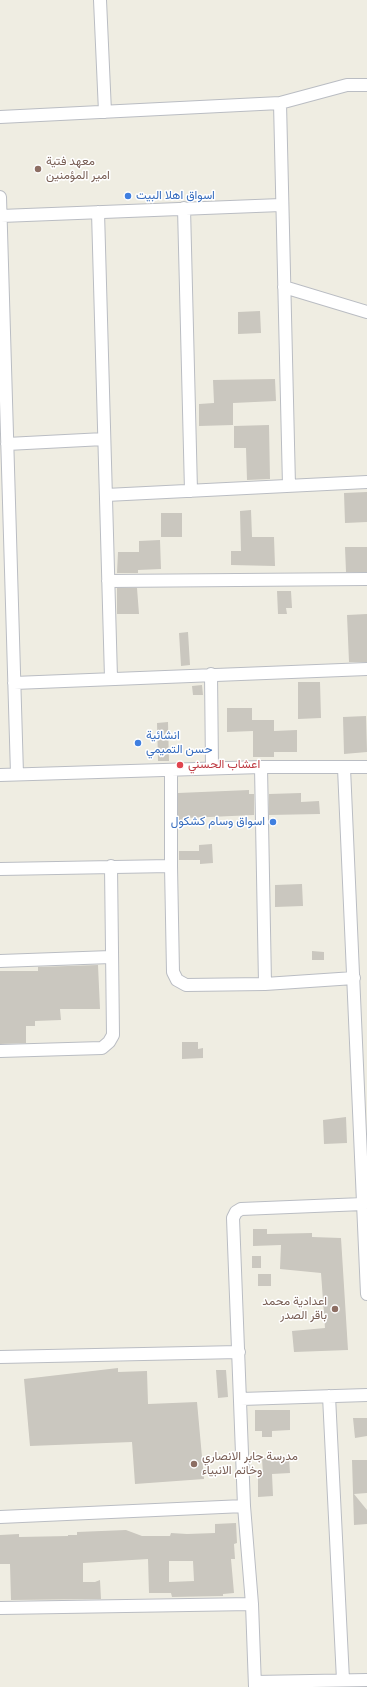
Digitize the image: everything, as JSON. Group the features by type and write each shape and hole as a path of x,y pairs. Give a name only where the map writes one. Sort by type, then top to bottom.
{"street":[{"path":"100,0 105,112"},
{"path":"0,117 280,103 347,85 367,85"},
{"path":"280,103 281,205 289,486"},
{"path":"0,197 3,407 7,444 4,497 14,682 17,774"},
{"path":"1,216 281,205"},
{"path":"184,208 191,491"},
{"path":"98,212 111,678"},
{"path":"284,287 367,312"},
{"path":"7,444 104,439"},
{"path":"106,496 367,482"},
{"path":"108,582 367,579"},
{"path":"14,682 367,669"},
{"path":"211,674 212,768"},
{"path":"261,767 265,984"},
{"path":"0,775 212,768 367,767"},
{"path":"344,768 354,978 364,1125 367,1294"},
{"path":"171,770 170,866 173,972 176,980 186,985 265,984 354,978"},
{"path":"0,1051 102,1048 109,1042 113,1034 110,866"},
{"path":"0,869 170,866"},
{"path":"0,961 111,957"},
{"path":"365,1211 248,1208 241,1209 236,1212 233,1218 244,1506 252,1604 255,1685 367,1680"},
{"path":"0,1357 239,1352"},
{"path":"241,1399 367,1395"},
{"path":"329,1396 343,1680"},
{"path":"0,1517 244,1506"},
{"path":"0,1608 252,1604"}],"building":[{"path":"260,311 261,333 238,334 238,312"},
{"path":"275,379 276,401 233,403 233,425 199,426 199,404 214,403 213,380"},
{"path":"269,425 270,479 247,480 246,448 234,448 234,426"},
{"path":"367,492 367,522 345,523 344,493"},
{"path":"251,510 252,537 274,537 275,566 231,565 231,551 241,551 240,511"},
{"path":"161,513 182,513 182,537 161,537"},
{"path":"160,540 161,569 138,570 138,573 117,573 118,552 139,552 139,541"},
{"path":"345,547 367,547 367,572 346,572"},
{"path":"117,588 137,588 139,614 117,614"},
{"path":"277,591 291,591 292,608 286,608 287,614 278,614"},
{"path":"367,614 367,662 349,662 347,615"},
{"path":"188,632 190,665 181,666 179,633"},
{"path":"298,682 320,682 321,718 298,719"},
{"path":"202,685 203,695 193,695 192,686"},
{"path":"227,708 252,708 252,720 274,720 274,731 297,730 297,752 274,752 274,757 253,757 253,731 227,732"},
{"path":"366,716 367,752 344,754 343,717"},
{"path":"168,722 169,761 158,761 157,723"},
{"path":"249,790 249,794 254,794 254,815 187,818 188,824 178,825 178,793"},
{"path":"301,793 301,802 319,801 320,814 269,815 269,794"},
{"path":"212,844 213,863 200,864 200,860 179,860 179,851 199,851 199,845"},
{"path":"302,884 303,906 275,907 275,885"},
{"path":"312,951 324,952 324,960 312,960"},
{"path":"98,965 100,1009 60,1009 61,1020 35,1021 35,1026 26,1026 26,1043 0,1044 0,971 38,971 38,967"},
{"path":"182,1042 198,1042 198,1049 203,1048 203,1058 182,1059"},
{"path":"346,1117 347,1143 324,1144 323,1120"},
{"path":"253,1229 267,1229 267,1234 312,1233 312,1237 341,1238 348,1350 294,1352 292,1331 325,1328 321,1273 280,1269 281,1245 253,1246"},
{"path":"252,1256 261,1256 261,1268 252,1268"},
{"path":"258,1274 271,1274 271,1286 258,1286"},
{"path":"118,1368 118,1372 147,1371 148,1404 197,1402 204,1479 135,1484 132,1442 30,1446 24,1379"},
{"path":"216,1370 226,1370 228,1397 218,1398"},
{"path":"255,1410 290,1410 290,1430 272,1431 272,1437 262,1437 262,1431 255,1431"},
{"path":"353,1418 367,1418 367,1436 355,1438"},
{"path":"289,1457 290,1473 272,1474 273,1496 258,1497 258,1475 263,1475 262,1458"},
{"path":"352,1460 367,1460 367,1493 354,1494 367,1510 367,1524 354,1525"},
{"path":"236,1523 237,1543 234,1544 235,1559 231,1559 234,1593 223,1594 223,1596 172,1597 171,1593 149,1593 148,1559 83,1563 83,1582 95,1582 100,1580 101,1599 11,1600 10,1564 0,1564 0,1535 19,1534 19,1537 68,1536 77,1535 77,1532 126,1530 142,1536 170,1536 171,1533 215,1533 215,1524","holes":["169,1561 193,1561 194,1581 169,1582"]}],"place":[{"name":"معهد فتية امير المؤمنين","path":"38,169"},
{"name":"اسواق اهلا البيت","path":"128,196"},
{"name":"انشائية حسن التميمي","path":"138,743"},
{"name":"اعشاب الحسني","path":"180,765"},
{"name":"اسواق وسام كشكول","path":"273,822"},
{"name":"اعدادية محمد باقر الصدر","path":"335,1309"},
{"name":"مدرسة جابر الانصاري وخاتم الانبياء","path":"194,1464"}]}
